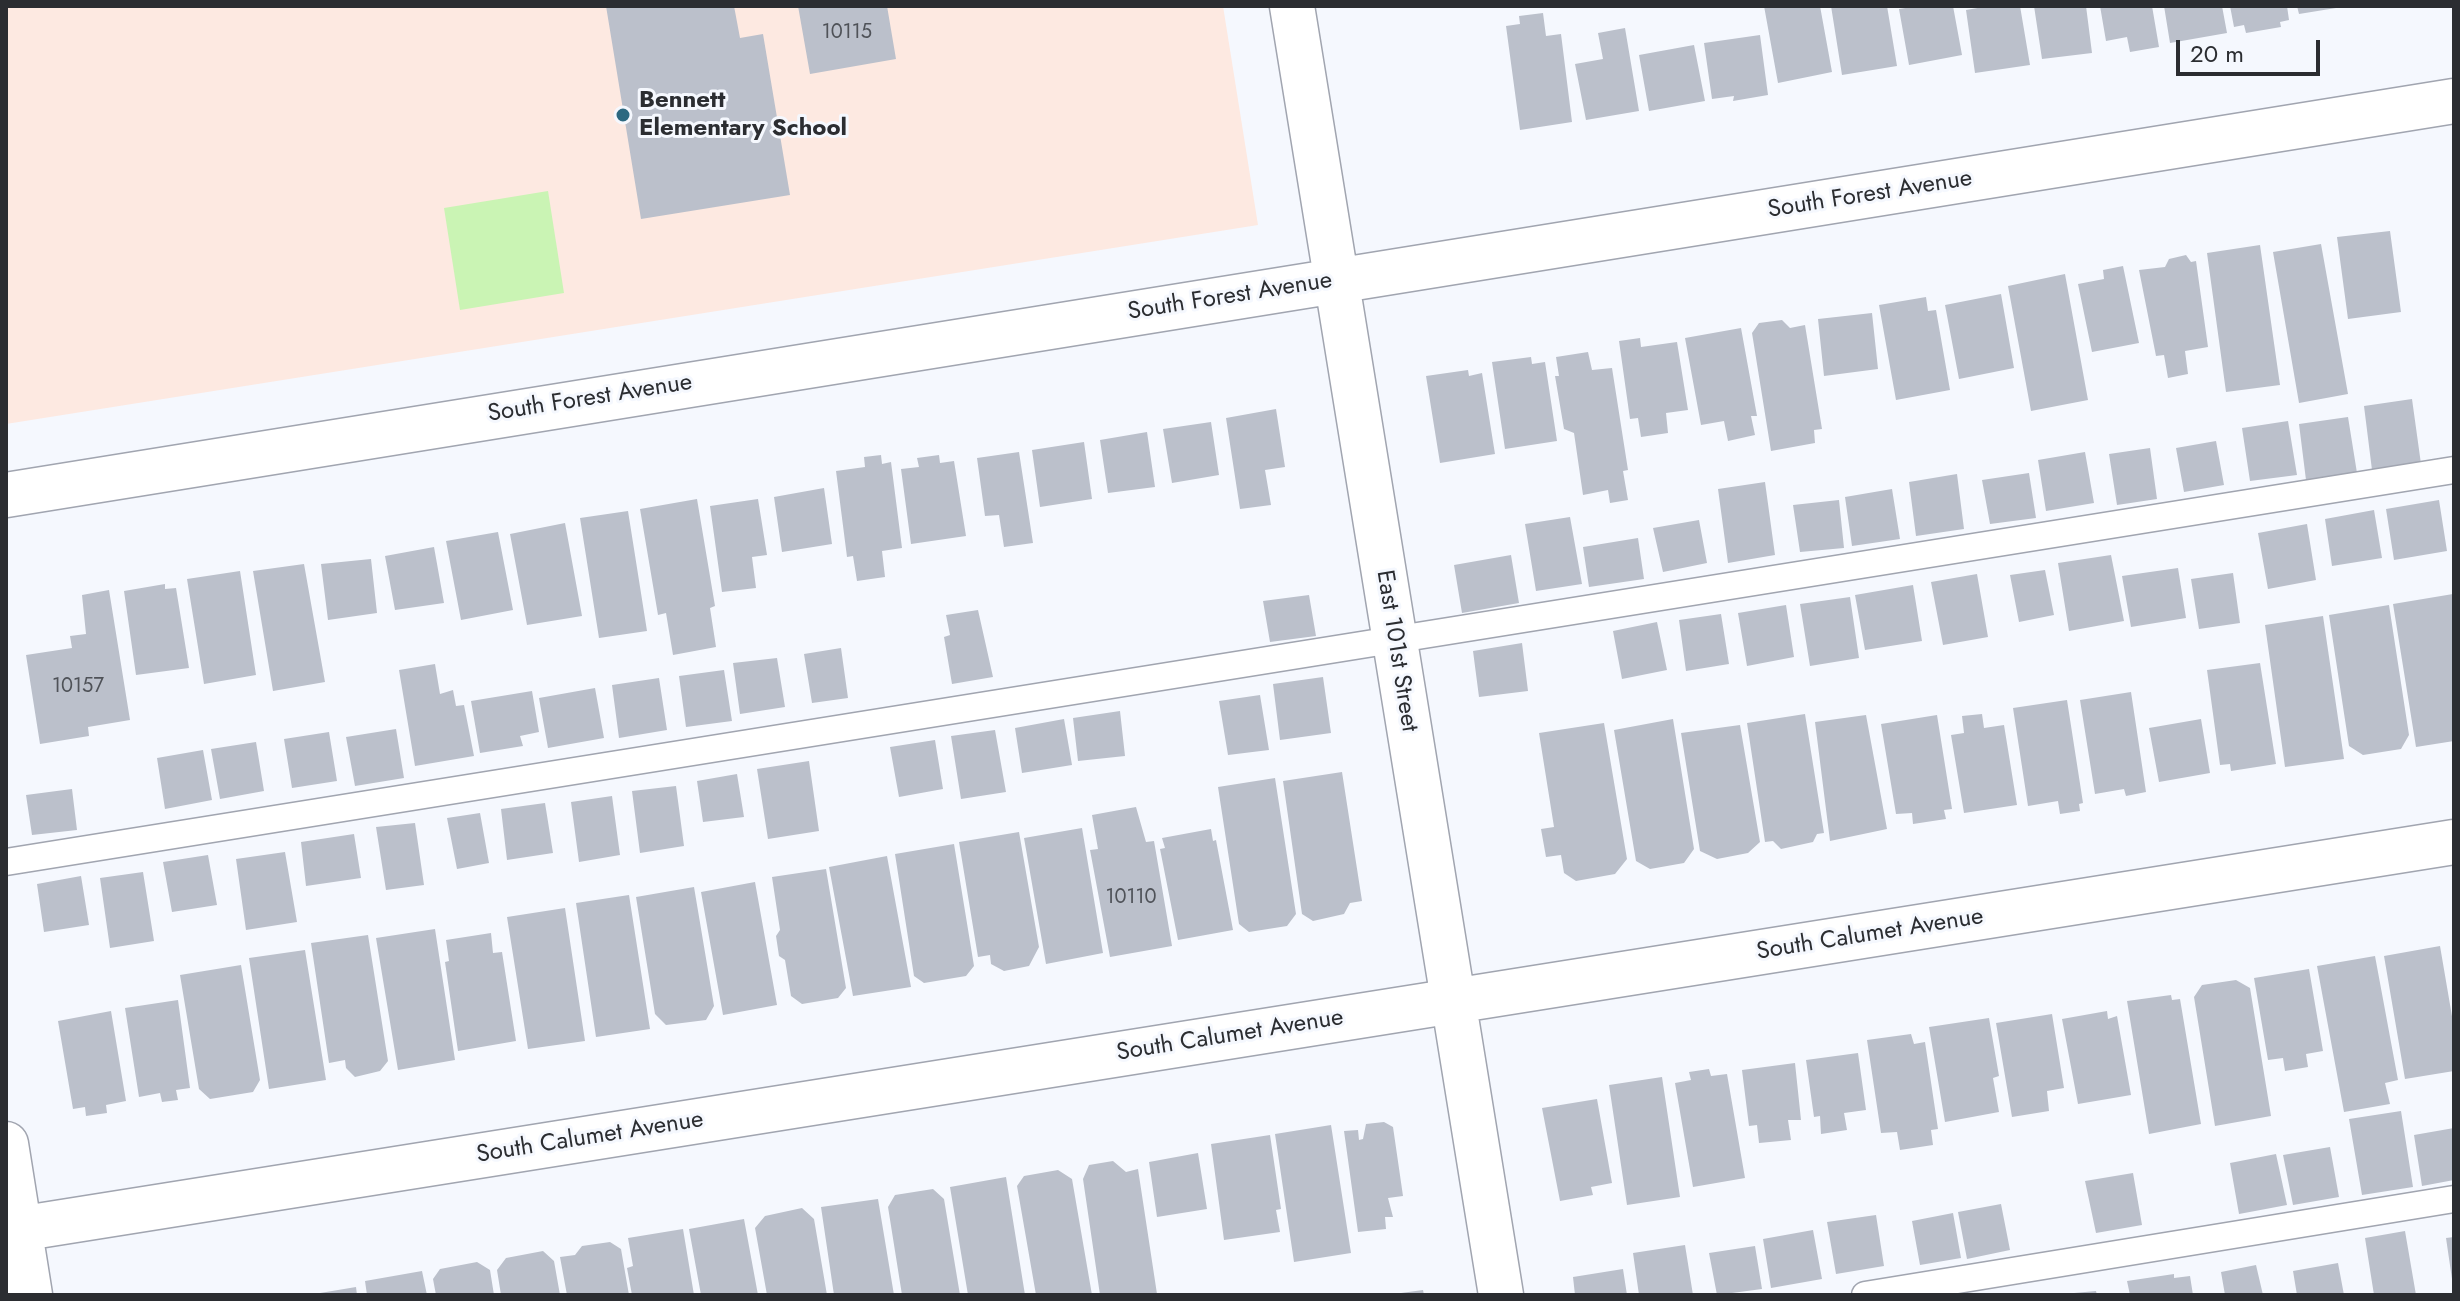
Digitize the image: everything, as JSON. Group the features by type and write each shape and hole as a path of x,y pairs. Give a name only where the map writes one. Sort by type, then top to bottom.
{"street":[{"name":"East 101st Street","path":"1292,6 1501,1295"},
{"name":"South Forest Avenue","path":"6,495 2454,101"},
{"name":"South Calumet Avenue","path":"13,1230 2454,842"},
{"path":"6,1144 13,1230 30,1295"}],"lane":[{"path":"6,862 2454,470"},
{"path":"1865,1295 2454,1199"}],"shaded area":[{"name":"Bennett Elementary School","path":"6,6 1223,6 1258,225 6,424"}],"green space":[{"path":"548,191 564,293 460,310 444,208"}],"building":[{"path":"606,6 734,6 740,38 763,34 790,195 641,219"},
{"path":"798,6 887,6 896,59 810,74"},
{"path":"1764,6 1820,6 1832,72 1778,83"},
{"path":"1831,6 1887,6 1897,66 1842,75"},
{"path":"1953,6 1962,55 1909,65 1899,9"},
{"path":"2020,6 2030,65 1975,73 1966,10"},
{"path":"2034,6 2086,6 2092,53 2042,59"},
{"path":"2100,6 2152,6 2159,47 2130,52 2127,37 2106,41"},
{"path":"2164,6 2222,6 2227,33 2170,43"},
{"path":"2230,6 2287,6 2289,20 2280,22 2281,27 2246,33 2244,25 2234,27"},
{"path":"2297,6 2336,6 2336,8 2299,14"},
{"path":"1543,13 1546,36 1561,34 1572,122 1520,130 1506,26 1520,24 1519,16"},
{"path":"1625,28 1639,111 1586,120 1575,64 1603,59 1598,33"},
{"path":"1760,35 1768,95 1733,101 1734,96 1712,99 1704,43"},
{"path":"1694,45 1705,101 1649,111 1639,55"},
{"path":"2390,231 2401,312 2348,319 2337,237"},
{"path":"2321,244 2348,394 2299,403 2273,252"},
{"path":"2260,245 2280,385 2226,392 2207,253"},
{"path":"2186,255 2191,262 2196,261 2208,347 2185,351 2188,374 2168,378 2164,355 2156,356 2139,270 2165,267 2169,259"},
{"path":"2123,266 2139,343 2092,352 2078,284 2104,279 2103,270"},
{"path":"2065,274 2088,400 2031,411 2008,286"},
{"path":"2001,294 2014,368 1959,379 1945,305"},
{"path":"1926,297 1928,311 1936,310 1950,390 1896,400 1879,305"},
{"path":"1872,313 1878,369 1824,376 1818,319"},
{"path":"1782,320 1790,328 1805,325 1822,429 1814,430 1815,443 1771,451 1752,333 1759,323"},
{"path":"1741,328 1757,416 1751,416 1755,435 1728,441 1724,421 1701,425 1685,338"},
{"path":"1640,338 1641,347 1677,342 1688,410 1666,413 1668,433 1641,437 1638,418 1630,419 1619,341"},
{"path":"1588,352 1592,370 1612,368 1628,470 1623,471 1628,500 1610,503 1608,490 1583,495 1574,433 1564,429 1555,376 1559,376 1556,357"},
{"path":"1531,357 1532,364 1545,362 1557,441 1505,449 1492,362"},
{"path":"1468,370 1469,376 1482,373 1495,454 1440,463 1426,376"},
{"path":"2412,399 2421,464 2372,470 2364,406"},
{"path":"1276,409 1285,467 1265,470 1271,505 1240,509 1226,418"},
{"path":"2348,417 2357,473 2306,480 2299,424"},
{"path":"2288,421 2297,475 2250,481 2242,428"},
{"path":"1211,422 1219,475 1172,483 1163,429"},
{"path":"1147,432 1155,487 1108,493 1100,440"},
{"path":"2216,441 2224,485 2184,492 2176,448"},
{"path":"1084,442 1092,499 1040,507 1032,450"},
{"path":"2150,448 2157,499 2117,505 2109,454"},
{"path":"1019,452 1033,543 1004,547 999,515 985,516 977,458"},
{"path":"2085,452 2094,503 2046,511 2038,460"},
{"path":"881,455 882,464 891,462 902,548 882,551 885,577 857,581 853,556 847,557 836,471 865,467 864,457"},
{"path":"939,455 940,463 954,461 966,536 911,544 901,469 919,467 917,458"},
{"path":"2029,473 2036,518 1990,524 1982,480"},
{"path":"1957,474 1964,529 1916,536 1909,482"},
{"path":"1765,482 1775,555 1728,563 1718,489"},
{"path":"824,488 832,544 782,552 774,497"},
{"path":"1892,489 1900,539 1852,546 1845,497"},
{"path":"697,499 715,606 710,608 716,647 673,655 666,613 658,615 640,509"},
{"path":"758,499 767,555 752,557 756,588 722,592 710,506"},
{"path":"1839,500 1844,548 1800,552 1793,505"},
{"path":"2439,500 2447,551 2394,560 2386,509"},
{"path":"2374,510 2382,558 2332,566 2325,519"},
{"path":"628,511 647,631 599,638 580,518"},
{"path":"1570,517 1582,584 1536,591 1525,524"},
{"path":"1699,520 1707,563 1663,572 1653,528"},
{"path":"565,523 582,616 527,625 510,534"},
{"path":"2307,524 2316,580 2268,589 2258,533"},
{"path":"498,532 513,610 461,620 446,541"},
{"path":"1638,538 1644,579 1589,587 1583,547"},
{"path":"434,547 444,603 395,610 385,556"},
{"path":"1511,555 1519,603 1462,613 1454,565"},
{"path":"2111,555 2124,621 2069,631 2058,563"},
{"path":"371,559 377,613 328,620 321,564"},
{"path":"304,564 325,682 273,691 253,571"},
{"path":"2178,568 2186,618 2131,627 2122,576"},
{"path":"2045,570 2054,615 2019,622 2010,575"},
{"path":"240,571 256,675 204,684 187,579"},
{"path":"2233,573 2240,623 2199,629 2191,579"},
{"path":"1977,574 1988,637 1943,645 1931,582"},
{"path":"165,584 165,589 176,588 189,668 136,675 124,591"},
{"path":"1913,585 1922,641 1865,650 1855,595"},
{"path":"109,590 130,720 88,727 89,736 40,744 26,655 72,648 70,636 86,634 82,595"},
{"path":"2453,594 2454,741 2416,747 2393,604"},
{"path":"1309,595 1316,636 1270,642 1263,601"},
{"path":"1850,597 1859,658 1810,666 1800,604"},
{"path":"1786,605 1794,657 1747,666 1738,613"},
{"path":"2389,605 2409,735 2401,749 2363,755 2349,746 2329,615"},
{"path":"978,610 993,677 952,684 944,637 950,635 946,615"},
{"path":"1721,614 1729,664 1686,671 1679,620"},
{"path":"2323,616 2344,759 2285,767 2265,625"},
{"path":"1657,622 1667,670 1622,679 1613,631"},
{"path":"1522,643 1528,691 1479,697 1473,651"},
{"path":"841,648 848,698 812,703 804,654"},
{"path":"777,658 785,707 740,714 733,663"},
{"path":"2260,663 2276,764 2231,771 2230,764 2220,765 2207,670"},
{"path":"435,664 440,694 453,690 456,706 464,705 474,756 415,766 399,670"},
{"path":"724,670 732,721 686,727 679,676"},
{"path":"1323,677 1331,733 1280,740 1273,684"},
{"path":"659,678 667,730 619,738 612,685"},
{"path":"595,688 604,738 548,748 539,698"},
{"path":"532,691 539,732 520,736 523,746 480,753 471,701"},
{"path":"2131,692 2146,792 2126,796 2124,789 2095,794 2080,700"},
{"path":"1260,695 1269,750 1228,755 1219,701"},
{"path":"2067,700 2083,803 2079,804 2080,811 2060,814 2058,801 2028,806 2013,708"},
{"path":"1120,711 1125,756 1078,761 1073,718"},
{"path":"1805,714 1824,833 1817,834 1813,842 1781,849 1773,841 1765,842 1747,723"},
{"path":"1982,714 1984,728 2004,725 2017,805 1964,813 1951,735 1964,733 1962,716"},
{"path":"1866,715 1887,829 1830,841 1815,722"},
{"path":"1937,715 1952,809 1944,810 1946,819 1913,824 1912,813 1896,814 1881,724"},
{"path":"1064,719 1072,765 1022,773 1015,728"},
{"path":"1673,719 1694,849 1684,863 1650,869 1636,861 1614,730"},
{"path":"2201,719 2210,773 2159,782 2149,728"},
{"path":"1604,723 1627,859 1615,874 1576,881 1564,873 1561,855 1546,857 1541,829 1554,827 1539,733"},
{"path":"1740,725 1760,842 1748,853 1717,859 1700,851 1681,733"},
{"path":"396,729 404,778 355,786 346,737"},
{"path":"995,730 1006,792 961,799 951,736"},
{"path":"329,732 337,781 292,788 284,739"},
{"path":"935,740 943,789 899,797 890,747"},
{"path":"256,742 264,791 220,799 211,749"},
{"path":"203,750 212,800 165,809 157,758"},
{"path":"809,761 819,831 768,839 757,769"},
{"path":"1342,772 1362,901 1350,903 1344,914 1313,921 1302,914 1283,781"},
{"path":"737,774 744,817 703,822 697,781"},
{"path":"1275,778 1296,914 1287,926 1249,932 1239,924 1218,787"},
{"path":"676,786 684,846 640,853 632,791"},
{"path":"72,789 77,830 32,835 26,795"},
{"path":"612,796 620,855 579,862 571,802"},
{"path":"545,803 553,853 507,860 501,809"},
{"path":"1136,807 1146,842 1154,841 1172,946 1110,957 1090,850 1098,849 1092,815"},
{"path":"480,813 489,863 457,869 447,818"},
{"path":"415,823 424,885 386,890 376,827"},
{"path":"1082,828 1103,953 1046,964 1024,838"},
{"path":"1211,829 1213,841 1216,840 1233,930 1178,940 1160,849 1165,848 1162,838"},
{"path":"1019,832 1039,947 1029,966 1004,971 991,964 990,955 978,957 959,842"},
{"path":"354,834 361,878 306,886 301,842"},
{"path":"954,844 974,966 966,976 924,983 914,976 895,854"},
{"path":"285,852 297,922 246,930 236,859"},
{"path":"208,855 217,905 172,912 163,862"},
{"path":"887,856 911,987 853,996 829,867"},
{"path":"826,869 846,988 838,998 802,1004 791,996 785,960 779,956 776,936 780,930 772,877"},
{"path":"143,872 154,941 110,948 100,878"},
{"path":"81,876 89,925 44,932 37,884"},
{"path":"755,882 777,1005 723,1015 701,892"},
{"path":"694,887 714,1006 706,1020 666,1025 655,1014 636,897"},
{"path":"629,895 650,1029 596,1037 576,903"},
{"path":"565,908 585,1041 528,1049 507,917"},
{"path":"435,929 455,1060 398,1070 376,938"},
{"path":"491,933 493,953 502,952 516,1041 458,1051 445,962 449,961 446,940"},
{"path":"368,935 388,1061 380,1071 355,1077 346,1068 345,1060 329,1063 311,943"},
{"path":"2440,946 2454,1028 2454,1071 2405,1079 2384,956"},
{"path":"305,950 326,1080 269,1089 249,958"},
{"path":"2375,956 2398,1080 2385,1083 2390,1104 2344,1112 2317,966"},
{"path":"241,965 260,1080 253,1092 210,1099 199,1089 180,975"},
{"path":"2309,969 2323,1051 2306,1054 2308,1067 2285,1071 2283,1058 2268,1060 2254,978"},
{"path":"2236,980 2250,988 2271,1116 2215,1126 2194,997 2202,985"},
{"path":"2171,995 2172,1000 2180,999 2201,1124 2149,1134 2127,1001"},
{"path":"178,1000 190,1088 176,1090 178,1100 162,1102 160,1093 139,1097 125,1008"},
{"path":"111,1011 126,1101 106,1105 107,1113 86,1116 85,1107 73,1109 58,1021"},
{"path":"2107,1011 2108,1019 2117,1016 2131,1095 2078,1104 2062,1019"},
{"path":"2052,1014 2064,1088 2047,1091 2049,1111 2012,1117 1996,1023"},
{"path":"1989,1018 1999,1076 1993,1078 1999,1112 1945,1122 1929,1027"},
{"path":"1911,1034 1914,1044 1925,1042 1938,1129 1931,1130 1933,1145 1900,1150 1897,1132 1881,1133 1867,1040"},
{"path":"1858,1053 1866,1110 1844,1113 1847,1130 1821,1134 1820,1116 1814,1117 1806,1060"},
{"path":"1795,1063 1801,1120 1788,1120 1791,1140 1759,1143 1757,1125 1749,1126 1742,1070"},
{"path":"1709,1069 1711,1076 1727,1074 1745,1178 1693,1187 1675,1083 1691,1080 1689,1072"},
{"path":"1662,1077 1680,1197 1627,1205 1609,1085"},
{"path":"1597,1099 1612,1183 1591,1187 1593,1195 1560,1201 1542,1108"},
{"path":"2401,1111 2413,1187 2362,1195 2349,1119"},
{"path":"1384,1122 1393,1127 1403,1196 1388,1198 1393,1217 1385,1217 1386,1229 1358,1232 1344,1131 1358,1130 1359,1140 1363,1139 1366,1124"},
{"path":"1331,1125 1351,1253 1294,1262 1275,1134"},
{"path":"2454,1128 2454,1180 2422,1186 2414,1135"},
{"path":"1270,1135 1281,1209 1276,1210 1280,1232 1224,1240 1211,1144"},
{"path":"2330,1147 2339,1197 2293,1205 2283,1155"},
{"path":"1198,1153 1207,1209 1157,1217 1149,1162"},
{"path":"2276,1154 2287,1205 2239,1214 2230,1163"},
{"path":"1113,1161 1126,1172 1138,1169 1157,1294 1100,1295 1083,1179 1089,1165"},
{"path":"1058,1170 1072,1179 1092,1295 1036,1295 1017,1186 1024,1176"},
{"path":"2133,1173 2142,1225 2096,1233 2085,1181"},
{"path":"1006,1177 1025,1295 968,1295 950,1187"},
{"path":"933,1189 944,1199 960,1295 902,1295 888,1207 895,1195"},
{"path":"878,1199 894,1295 834,1295 821,1207"},
{"path":"2001,1204 2010,1250 1967,1259 1958,1212"},
{"path":"802,1208 814,1219 827,1295 767,1295 755,1228 765,1216"},
{"path":"1953,1213 1961,1258 1920,1265 1912,1221"},
{"path":"1876,1215 1884,1266 1836,1274 1827,1222"},
{"path":"744,1219 758,1295 701,1295 689,1229"},
{"path":"683,1229 694,1295 632,1295 627,1268 633,1266 628,1238"},
{"path":"1813,1230 1822,1279 1771,1288 1763,1239"},
{"path":"2405,1231 2416,1295 2374,1295 2365,1238"},
{"path":"2454,1237 2454,1279 2452,1279 2446,1238"},
{"path":"610,1242 621,1249 629,1295 567,1295 560,1257 575,1255 582,1246"},
{"path":"1685,1245 1693,1295 1639,1295 1633,1253"},
{"path":"1755,1246 1762,1289 1717,1295 1709,1253"},
{"path":"543,1251 554,1261 560,1295 501,1295 497,1270 506,1258"},
{"path":"477,1262 490,1270 494,1295 436,1295 433,1279 440,1269"},
{"path":"2338,1263 2344,1295 2297,1295 2293,1271"},
{"path":"2256,1265 2263,1295 2225,1295 2221,1272"},
{"path":"1623,1269 1627,1295 1575,1295 1573,1277"},
{"path":"422,1271 427,1295 367,1295 365,1281"},
{"path":"2174,1274 2174,1278 2190,1276 2193,1295 2130,1295 2127,1281"},
{"path":"356,1287 357,1295 320,1295 320,1293"},
{"path":"1423,1290 1424,1295 1401,1295 1401,1293"},
{"path":"2096,1291 2097,1295 2074,1295 2074,1293"}],"place":[{"name":"Bennett Elementary School","path":"623,115"}]}
